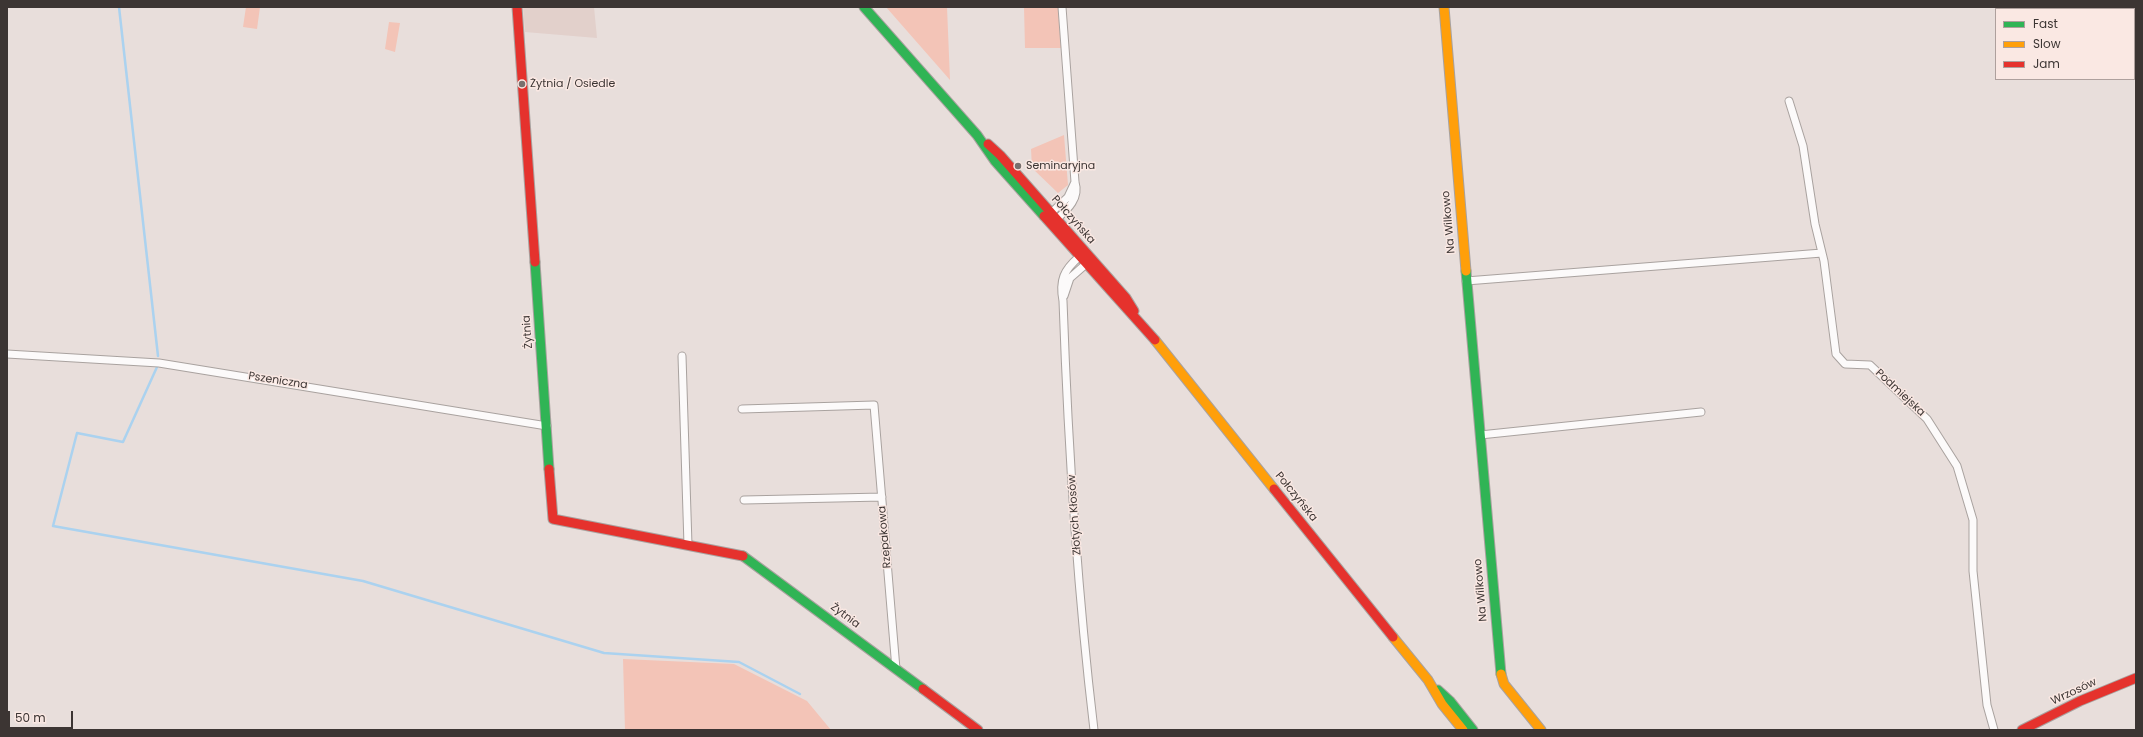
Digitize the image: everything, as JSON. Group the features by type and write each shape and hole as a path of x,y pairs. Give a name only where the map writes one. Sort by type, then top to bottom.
{"street":[{"name":"Żytnia","path":"517,7 553,519 742,555 978,730"},
{"name":"Połczyńska","path":"864,7 977,135 994,161 1052,218 1085,259 1144,327 1429,682 1442,704 1463,730"},
{"path":"1052,218 1066,200 1075,182 1062,7"},
{"name":"Na Wilkowo","path":"1444,7 1499,667 1507,689 1540,730"},
{"name":"Podmiejska","path":"1789,101 1802,146 1815,224 1822,253 1836,354 1845,364 1870,365 1927,418 1957,466 1973,520 1973,571 1987,705 1994,730"},
{"path":"1466,281 1822,253"},
{"name":"Złotych Kłosów","path":"1085,259 1069,266 1062,277 1061,289 1063,300 1066,395 1086,666 1094,730"},
{"name":"Pszeniczna","path":"7,354 159,363 547,426"},
{"path":"682,356 688,545"},
{"name":"Rzepakowa","path":"742,409 874,405 896,669"},
{"path":"1480,435 1701,412"},
{"path":"744,500 882,497"},
{"name":"Wrzosów","path":"2022,730 2080,701 2136,678"},
{"name":"Połczyńska","path":"1429,682 1450,701 1473,730"}],"shaded area":[{"path":"246,7 260,7 257,29 243,27"},
{"path":"523,7 594,7 597,38 525,32"},
{"path":"886,7 947,7 950,80"},
{"path":"1024,7 1058,7 1061,48 1025,48"},
{"path":"389,22 400,23 395,52 385,49"},
{"path":"1064,135 1068,185 1058,193 1032,168 1031,149"},
{"path":"623,659 734,664 807,701 831,730 625,730"}],"waterway":[{"path":"119,7 158,356"},
{"path":"157,367 123,442 77,433 53,526 363,581 604,653 739,662 800,694"}],"traffic: fast":[{"path":"864,7 977,135 995,161 1044,216"},
{"path":"535,262 549,469"},
{"path":"1466,271 1501,674"},
{"path":"743,556 923,689"},
{"path":"1438,690 1450,701 1473,730"}],"traffic: slow":[{"path":"1444,7 1466,271"},
{"path":"1155,340 1274,489"},
{"path":"1393,637 1428,680 1442,704 1463,730"},
{"path":"1501,674 1504,684 1541,730"}],"traffic: jam":[{"path":"517,7 535,262"},
{"path":"988,144 1000,155 1126,298 1134,311"},
{"path":"1044,216 1155,340"},
{"path":"549,469 553,519 743,556"},
{"path":"1274,489 1393,637"},
{"path":"2022,730 2080,701 2136,678"},
{"path":"923,689 978,730"}],"place":[{"name":"Żytnia / Osiedle","path":"522,84"},
{"name":"Seminaryjna","path":"1018,166"}]}
